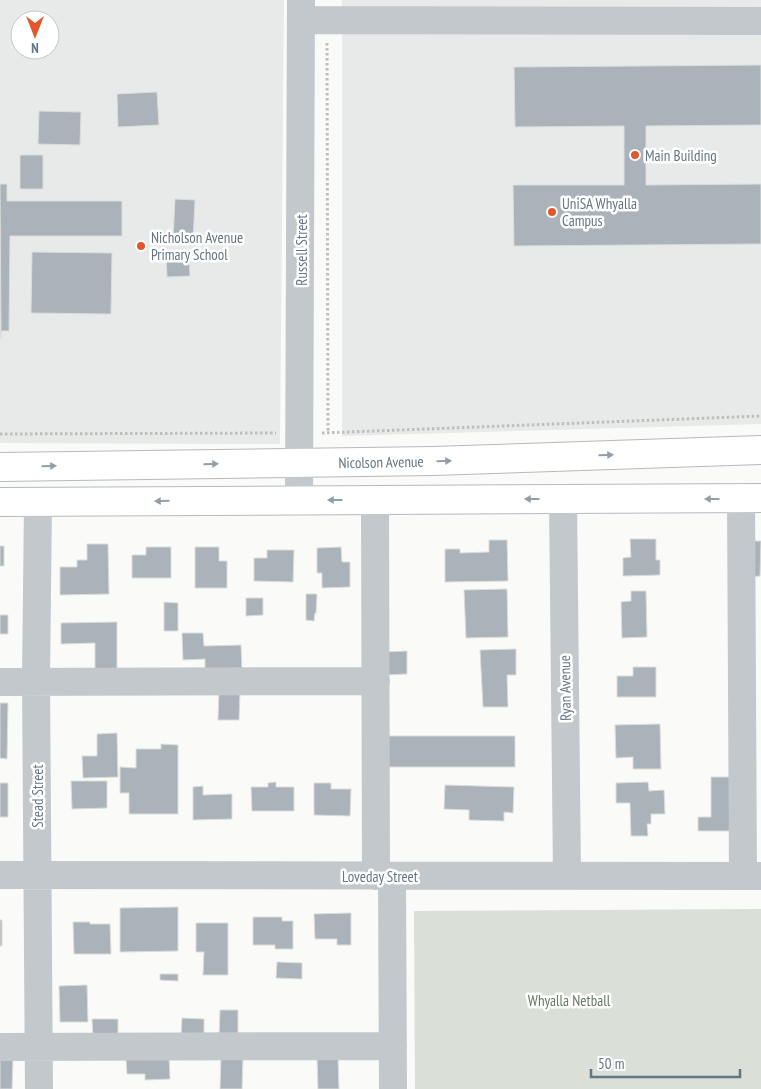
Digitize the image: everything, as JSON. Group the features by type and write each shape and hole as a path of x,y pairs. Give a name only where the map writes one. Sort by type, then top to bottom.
{"main road":[{"name":"Nicolson Avenue","path":"0,467 443,461 761,450"},
{"path":"0,502 751,498"}],"street":[{"path":"310,14 761,21"},
{"name":"Russell Street","path":"299,500 310,14"},
{"path":"751,498 752,876"},
{"name":"Ryan Avenue","path":"563,499 567,876"},
{"path":"375,500 376,681 393,1046 393,1089"},
{"name":"Stead Street","path":"38,502 36,681 39,1089"},
{"path":"0,682 376,681"},
{"name":"Loveday Street","path":"0,875 752,876"},
{"path":"0,1047 393,1046"}],"path":[{"path":"310,14 328,432"},
{"path":"0,434 300,433 761,416"}],"shaded area":[{"name":"Nicholson Avenue Primary School","path":"0,0 284,0 280,444 0,443"},
{"name":"UniSA Whyalla Campus","path":"342,0 761,0 761,424 342,436"}],"green space":[{"name":"Whyalla Netball","path":"761,909 761,1089 415,1089 414,911"}],"building":[{"name":"Main Building","path":"761,65 761,125 646,126 646,185 761,184 761,244 514,246 513,185 624,185 624,126 515,127 514,67"},
{"path":"157,92 159,125 118,127 117,94"},
{"path":"39,111 81,112 80,145 38,144"},
{"path":"20,155 43,155 43,189 20,189"},
{"path":"0,184 7,184 7,201 122,201 122,236 10,236 9,331 1,331 1,339"},
{"path":"175,199 195,200 193,242 173,241"},
{"path":"32,252 112,253 111,314 31,313"},
{"path":"166,255 189,255 190,276 167,277"},
{"path":"630,539 656,539 656,560 660,560 660,575 623,576 623,558 631,557"},
{"path":"489,540 507,540 508,581 445,582 445,549 460,549 460,553 489,552"},
{"path":"748,541 761,541 760,576 749,577"},
{"path":"87,544 108,544 109,594 60,595 60,567 77,567 77,560 87,560"},
{"path":"0,546 4,546 4,566 0,566"},
{"path":"146,547 171,547 171,578 132,578 132,555 146,555"},
{"path":"195,547 219,547 219,561 227,561 227,588 195,588"},
{"path":"341,547 342,562 350,562 350,587 322,588 322,573 317,573 317,548"},
{"path":"267,550 294,550 293,582 254,581 254,558 267,558"},
{"path":"507,589 508,637 466,638 464,590"},
{"path":"631,591 646,591 647,637 622,638 621,602 631,601"},
{"path":"306,594 317,594 314,621 306,620"},
{"path":"246,598 263,598 263,615 246,616"},
{"path":"164,602 178,603 178,631 164,631"},
{"path":"0,615 8,615 8,634 0,634"},
{"path":"117,622 117,671 95,671 95,643 61,644 61,623"},
{"path":"182,633 203,633 204,646 241,645 242,671 205,672 205,659 183,660"},
{"path":"516,649 516,675 507,675 508,707 483,707 480,650"},
{"path":"407,651 407,674 384,675 383,652"},
{"path":"633,667 656,667 656,697 617,697 617,676 633,676"},
{"path":"219,691 240,692 239,720 218,720"},
{"path":"0,703 8,703 7,759 0,758"},
{"path":"660,724 661,769 633,769 633,757 616,758 615,725"},
{"path":"117,733 118,777 83,778 82,756 97,756 97,734"},
{"path":"388,736 515,736 515,767 388,767"},
{"path":"161,744 178,745 178,814 129,814 129,793 120,793 120,767 136,768 136,749 161,749"},
{"path":"711,777 732,777 731,831 698,831 698,817 711,817"},
{"path":"71,781 107,781 107,808 72,809"},
{"path":"276,782 276,787 294,787 294,811 252,811 251,787 268,787 268,783"},
{"path":"648,782 649,791 664,790 665,814 651,814 651,824 647,824 648,836 631,836 630,803 616,803 616,783"},
{"path":"0,783 8,783 8,817 0,817"},
{"path":"314,783 331,783 331,789 351,789 350,816 314,815"},
{"path":"445,785 514,787 513,813 504,812 504,821 469,820 469,810 444,809"},
{"path":"203,786 203,795 232,794 232,819 193,820 193,787"},
{"path":"178,907 178,951 120,952 120,908"},
{"path":"351,913 351,945 337,945 337,939 315,939 314,914"},
{"path":"253,917 282,917 282,921 293,921 293,949 275,949 275,945 253,945"},
{"path":"0,920 2,920 2,946 0,946"},
{"path":"73,922 110,924 111,954 74,954"},
{"path":"196,923 228,923 228,975 203,975 204,952 196,952"},
{"path":"277,962 302,963 302,979 276,978"},
{"path":"160,974 178,974 178,981 160,980"},
{"path":"87,985 88,1022 60,1022 59,986"},
{"path":"220,1010 238,1010 238,1037 219,1037"},
{"path":"182,1018 204,1019 204,1038 181,1037"},
{"path":"92,1019 118,1019 118,1036 93,1036"},
{"path":"169,1057 170,1079 145,1080 145,1074 127,1074 126,1059"},
{"path":"221,1058 243,1058 242,1089 220,1089"},
{"path":"317,1058 338,1058 339,1089 318,1089"},
{"path":"0,1059 13,1059 12,1089 0,1089"}],"place":[{"name":"Main Building","path":"635,155"},
{"name":"UniSA Whyalla Campus","path":"552,212"},
{"name":"Nicholson Avenue Primary School","path":"141,246"}]}
